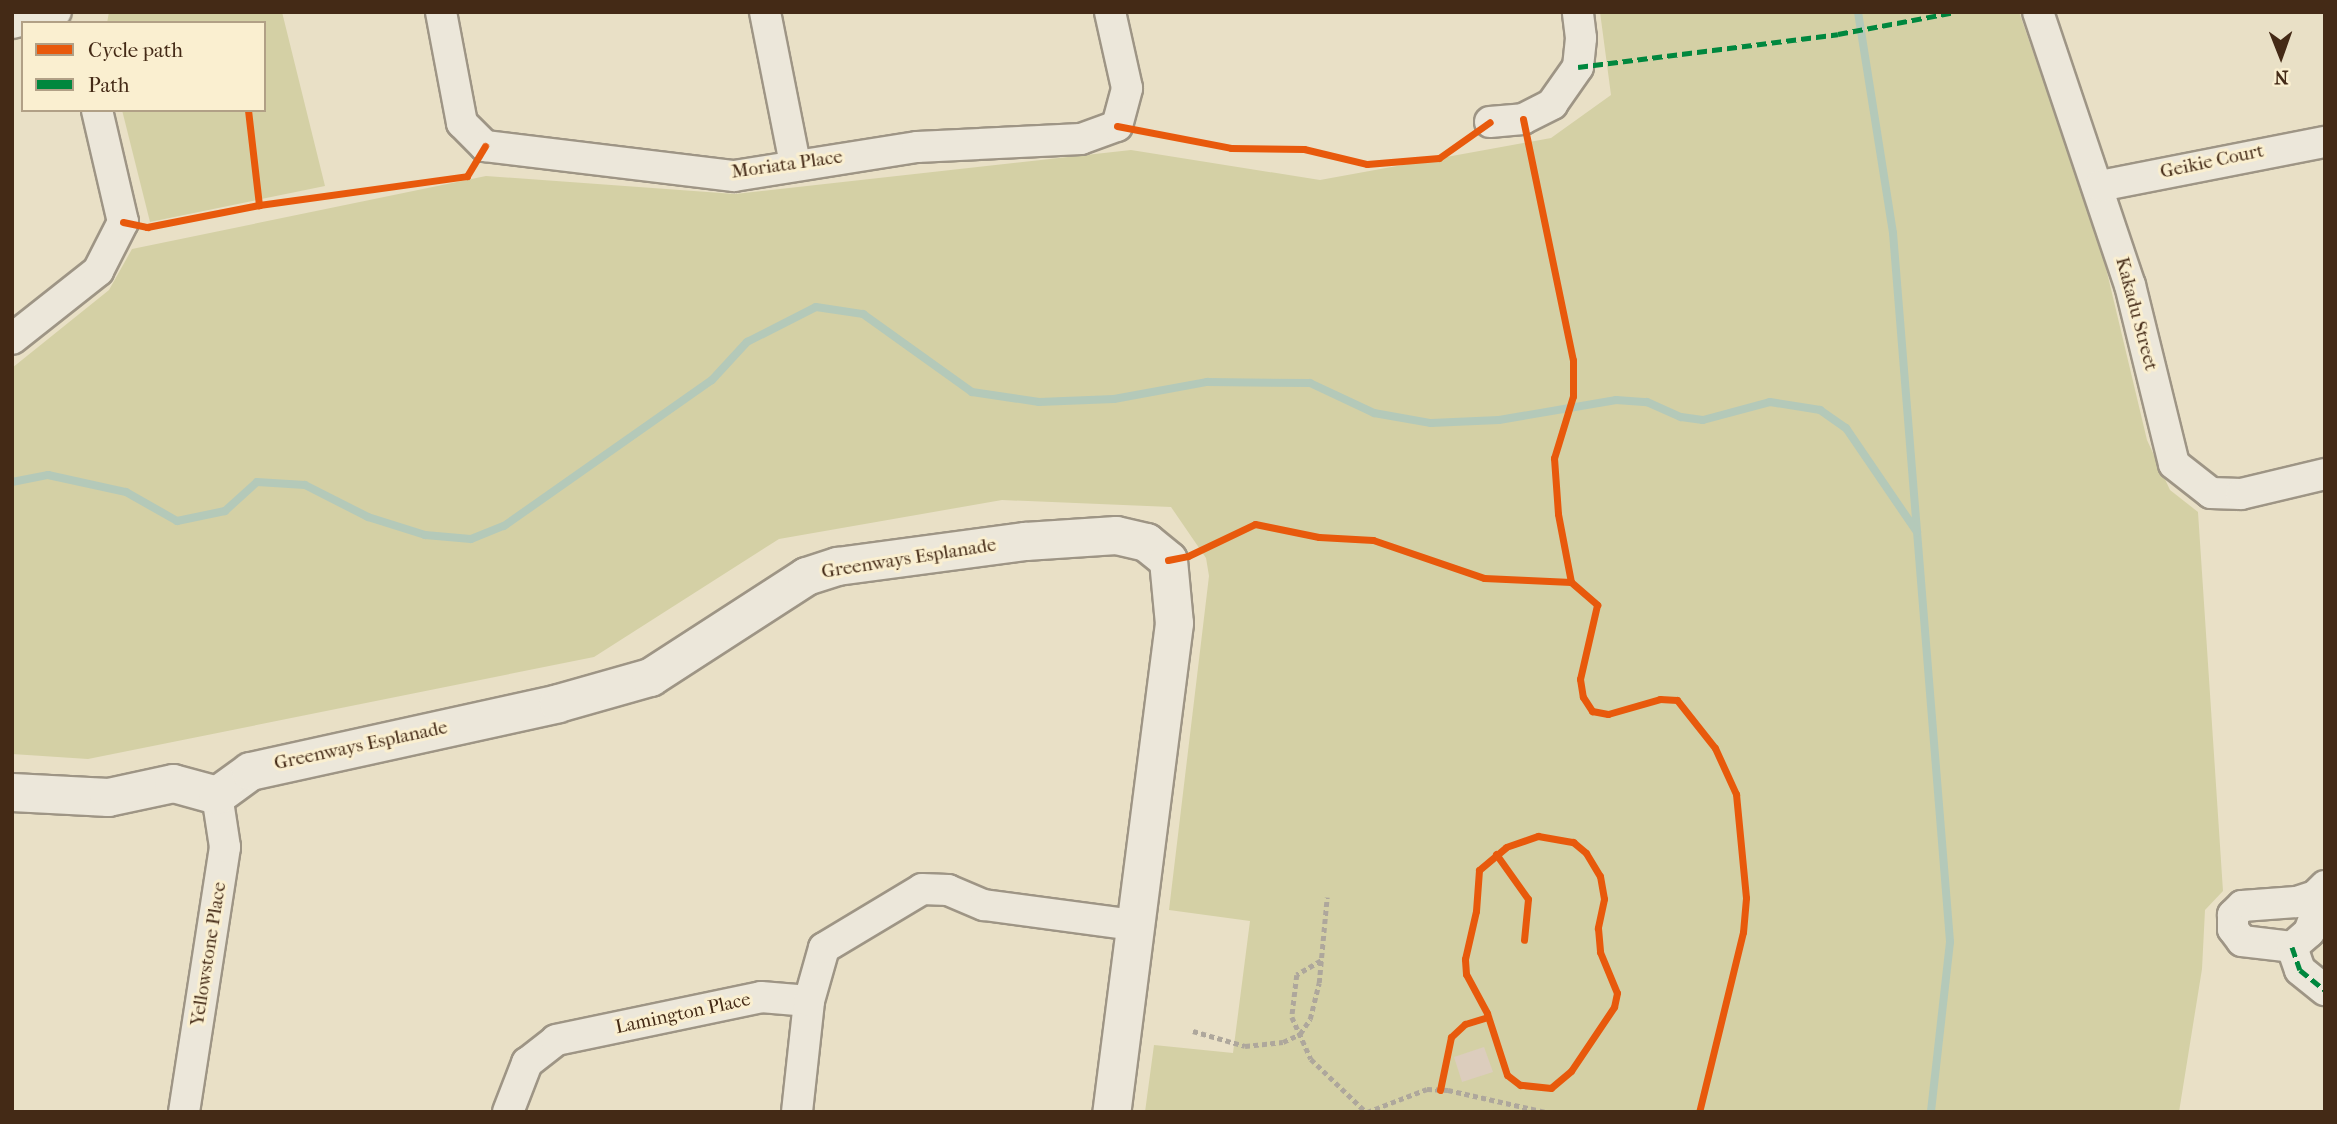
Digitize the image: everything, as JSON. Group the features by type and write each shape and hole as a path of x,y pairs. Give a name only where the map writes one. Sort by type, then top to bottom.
{"street":[{"path":"12,23 56,12"},
{"name":"Moriata Place","path":"441,12 462,123 485,146 734,176 795,164 917,147 1081,139 1117,126 1127,88 1110,12"},
{"path":"765,12 795,164"},
{"path":"1490,122 1523,119 1552,104 1578,67 1581,38 1578,12"},
{"name":"Kakadu Street","path":"2038,12 2100,186 2130,285 2174,464 2211,493 2241,494 2325,474"},
{"path":"12,339 98,271 123,222 97,112"},
{"name":"Geikie Court","path":"2100,186 2325,142"},
{"name":"Greenways Esplanade","path":"217,795 250,771 558,703 650,677 806,576 836,566 1025,541 1116,535 1146,542 1168,560 1173,582 1174,623 1111,1112"},
{"path":"12,792 108,797 173,783 217,795"},
{"name":"Yellowstone Place","path":"184,1112 225,847 217,795"},
{"path":"2325,887 2309,932 2292,947 2242,941 2232,929 2233,915 2242,906 2315,896 2325,887"},
{"path":"797,1112 809,1001 824,948 922,889 948,890 984,905 1133,925"},
{"path":"2292,947 2300,970 2325,990"},
{"name":"Lamington Place","path":"508,1112 527,1063 556,1040 761,997 809,1001"}],"path":[{"path":"1193,1031 1245,1046 1283,1042 1300,1034 1315,1004 1327,897"},
{"path":"1321,961 1297,975 1291,1006 1311,1059 1366,1112 1409,1093 1440,1090 1559,1111"},
{"path":"1440,1090 1442,1076"}],"shaded area":[{"path":"109,12 282,12 325,186 150,222 122,112 266,112 266,21 107,21"},
{"path":"1600,12 2019,12 2100,243 2147,440 2170,490 2198,512 2223,891 2205,910 2202,969 2179,1112 1145,1112 1154,1045 1233,1053 1250,921 1169,910 1209,576 1206,558 1171,507 1002,500 779,539 594,657 88,759 12,754 12,368 109,290 132,249 486,176 735,194 1131,150 1320,180 1551,138 1611,95"}],"building":[{"path":"1484,1047 1493,1072 1462,1082 1454,1057"}],"waterway":[{"path":"1858,12 1893,233 1950,942 1931,1112"},
{"path":"12,482 48,475 126,492 177,521 225,511 257,482 305,485 368,517 425,535 471,539 504,526 712,380 747,342 816,307 863,314 972,392 1039,402 1114,399 1207,382 1310,383 1374,413 1431,423 1499,420 1616,400 1647,402 1681,417 1703,420 1770,402 1820,410 1846,428 1917,532"}],"marked path":[{"path":"1578,67 1838,34 1955,12"},
{"path":"2292,947 2300,970 2325,990"}],"cycle path":[{"path":"248,112 259,205"},
{"path":"1523,119 1573,360 1573,396 1554,458 1558,514 1571,582"},
{"path":"1117,126 1231,148 1304,149 1367,164 1439,158 1490,122"},
{"path":"123,222 147,227 259,205 467,176 485,146"},
{"path":"1168,560 1188,556 1255,524 1319,537 1373,540 1484,578 1571,582 1597,605 1580,679 1583,697 1592,711 1608,714 1660,699 1677,700 1715,748 1736,794 1746,898 1743,932 1699,1112"},
{"path":"1538,836 1573,842 1586,853 1600,876 1604,899 1598,928 1600,952 1617,993 1614,1007 1571,1071 1551,1088 1520,1085 1507,1075 1487,1013 1466,974 1465,959 1476,911 1479,870 1506,847 1538,836"},
{"path":"1496,854 1528,899 1524,940"},
{"path":"1440,1090 1451,1037 1465,1024 1488,1017"}]}
